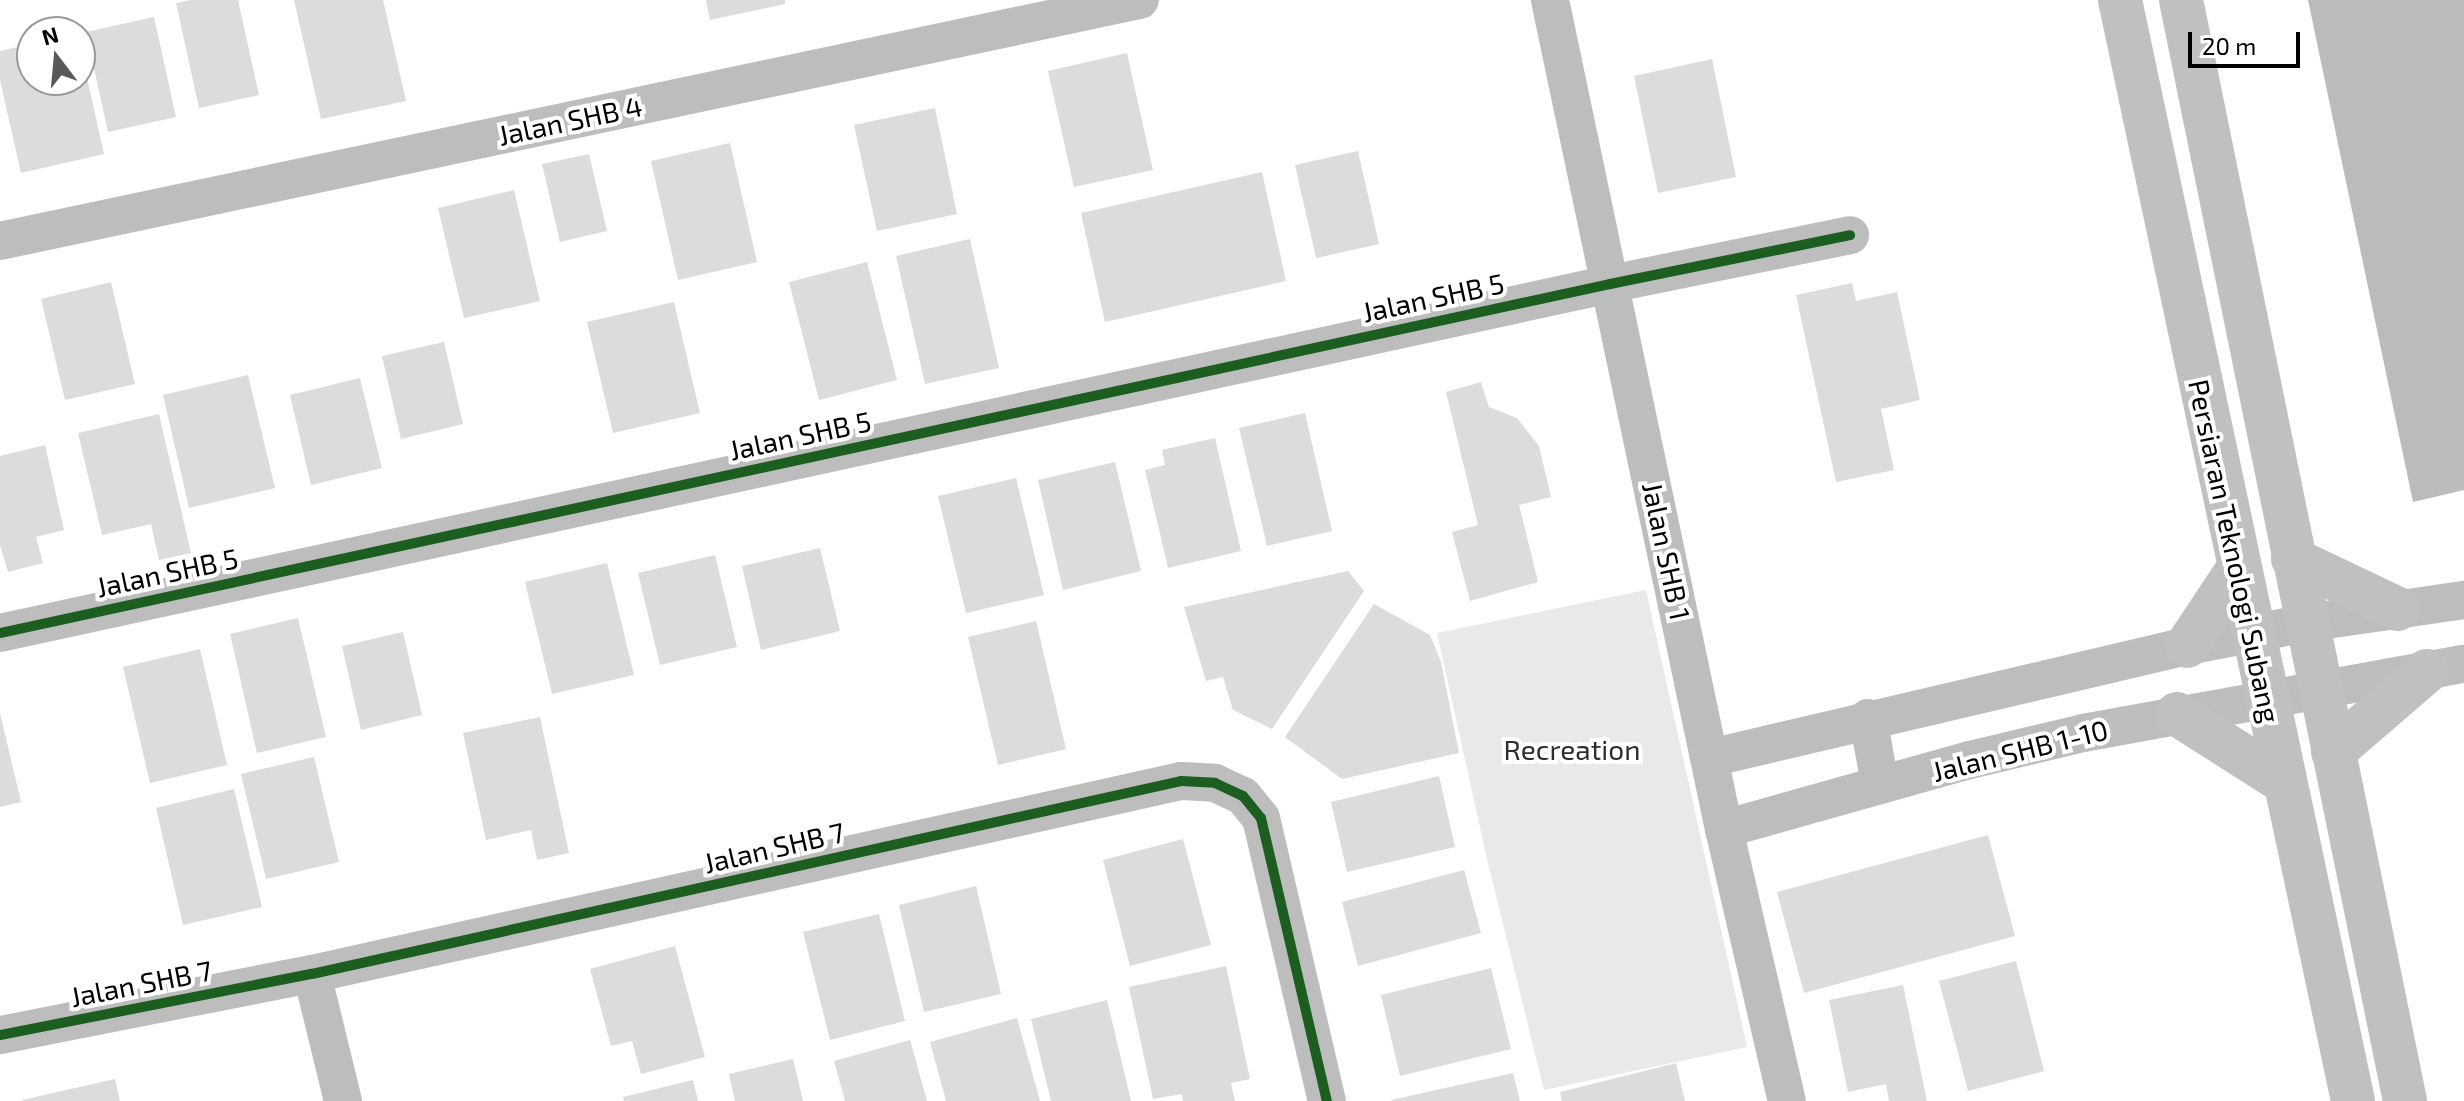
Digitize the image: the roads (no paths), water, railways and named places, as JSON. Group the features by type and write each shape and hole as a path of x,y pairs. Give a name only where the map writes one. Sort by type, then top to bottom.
{"main road":[{"name":"Persiaran Teknologi Subang","path":"2120,0 2251,633 2353,1101"},
{"name":"Persiaran Teknologi Subang","path":"2181,0 2405,1101"},
{"path":"2293,559 2398,609"},
{"path":"2187,646 2238,569"},
{"path":"2333,752 2446,668"},
{"path":"2177,714 2284,782"}],"street":[{"name":"Jalan SHB 4","path":"0,241 1140,0"},
{"name":"Jalan SHB 1","path":"1550,0 1724,829 1787,1101"},
{"name":"Jalan SHB 5","path":"0,633 1610,284 1850,235"},
{"path":"1710,758 1868,718 2187,646 2306,623 2464,600"},
{"name":"Jalan SHB 1-10","path":"1724,829 1880,784 2083,733 2446,668"},
{"path":"2069,675 2083,733"},
{"path":"1868,718 1880,784"},
{"name":"Jalan SHB 7","path":"0,1035 312,974 1181,781 1215,783 1243,796 1261,818 1327,1101"},
{"path":"312,974 343,1101"}],"park label":[{"name":"Recreation","path":"1572,749"}]}
